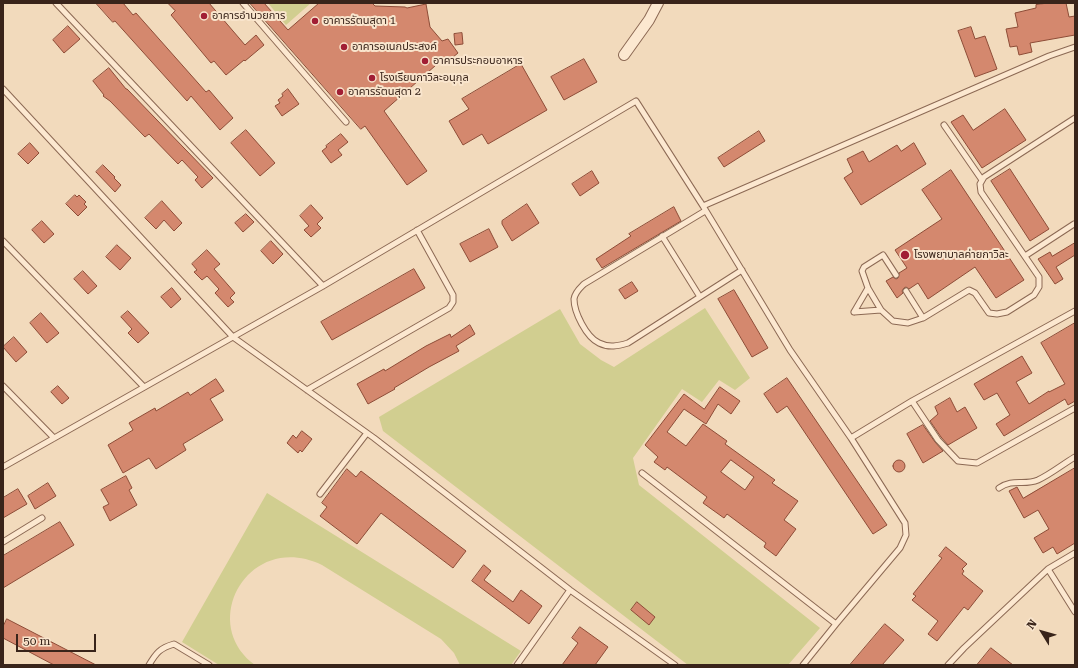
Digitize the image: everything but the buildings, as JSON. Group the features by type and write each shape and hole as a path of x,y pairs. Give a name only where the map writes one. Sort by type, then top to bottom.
{"street":[{"path":"624,55 649,20 658,3"}],"lane":[{"path":"56,3 323,286"},
{"path":"243,3 346,122"},
{"path":"742,270 628,343 612,347 597,343 586,332 576,312 574,298 577,290 584,284 704,209 1049,56 1075,46"},
{"path":"3,89 233,337 367,433 570,590 675,665"},
{"path":"3,467 323,286 636,101 742,270 790,350 851,438 905,523 906,535 900,548 803,665"},
{"path":"896,275 883,255 864,267 862,272 868,288 882,310 893,321 908,323 923,318 969,290 975,292 988,313 997,314 1007,312 1034,295 1039,287 1039,277 981,192 980,184 984,177 1075,118"},
{"path":"944,125 982,180"},
{"path":"1025,256 1074,224"},
{"path":"307,390 449,308 453,302 453,295 417,230"},
{"path":"662,236 700,296"},
{"path":"3,241 144,387"},
{"path":"868,288 854,312 882,310"},
{"path":"906,291 923,318"},
{"path":"851,438 912,401 1075,311"},
{"path":"3,386 54,438"},
{"path":"912,401 938,440 958,461 977,463 1075,408"},
{"path":"320,494 367,433"},
{"path":"999,488 1012,482 1028,483 1037,480 1075,457"},
{"path":"642,473 836,624"},
{"path":"3,542 42,518"},
{"path":"948,665 1048,569 1075,553"},
{"path":"1048,569 1075,612"},
{"path":"517,665 570,590"},
{"path":"149,665 157,653 164,647 174,644 209,665"}],"shaded area":[{"path":"268,3 311,3 286,25"},
{"path":"705,308 750,378 735,390 719,380 702,402 682,389 633,458 639,485 820,628 788,665 688,665 383,431 379,417 560,309 580,344 601,360 614,367"},
{"path":"267,493 521,651 511,665 460,665 454,653 441,639 322,565 296,558 273,560 253,570 239,586 231,606 231,627 238,647 255,665 219,665 182,642"}],"place":[{"name":"อาคารอำนวยการ","path":"204,16"},
{"name":"อาคารรัตนสุดา 1","path":"315,21"},
{"name":"อาคารอเนกประสงค์","path":"344,47"},
{"name":"อาคารประกอบอาหาร","path":"425,61"},
{"name":"โรงเรียนกาวิละอนุกุล","path":"372,78"},
{"name":"อาคารรัตนสุดา 2","path":"340,92"},
{"name":"โรงพยาบาลค่ายกาวิละ","path":"905,255"}]}
